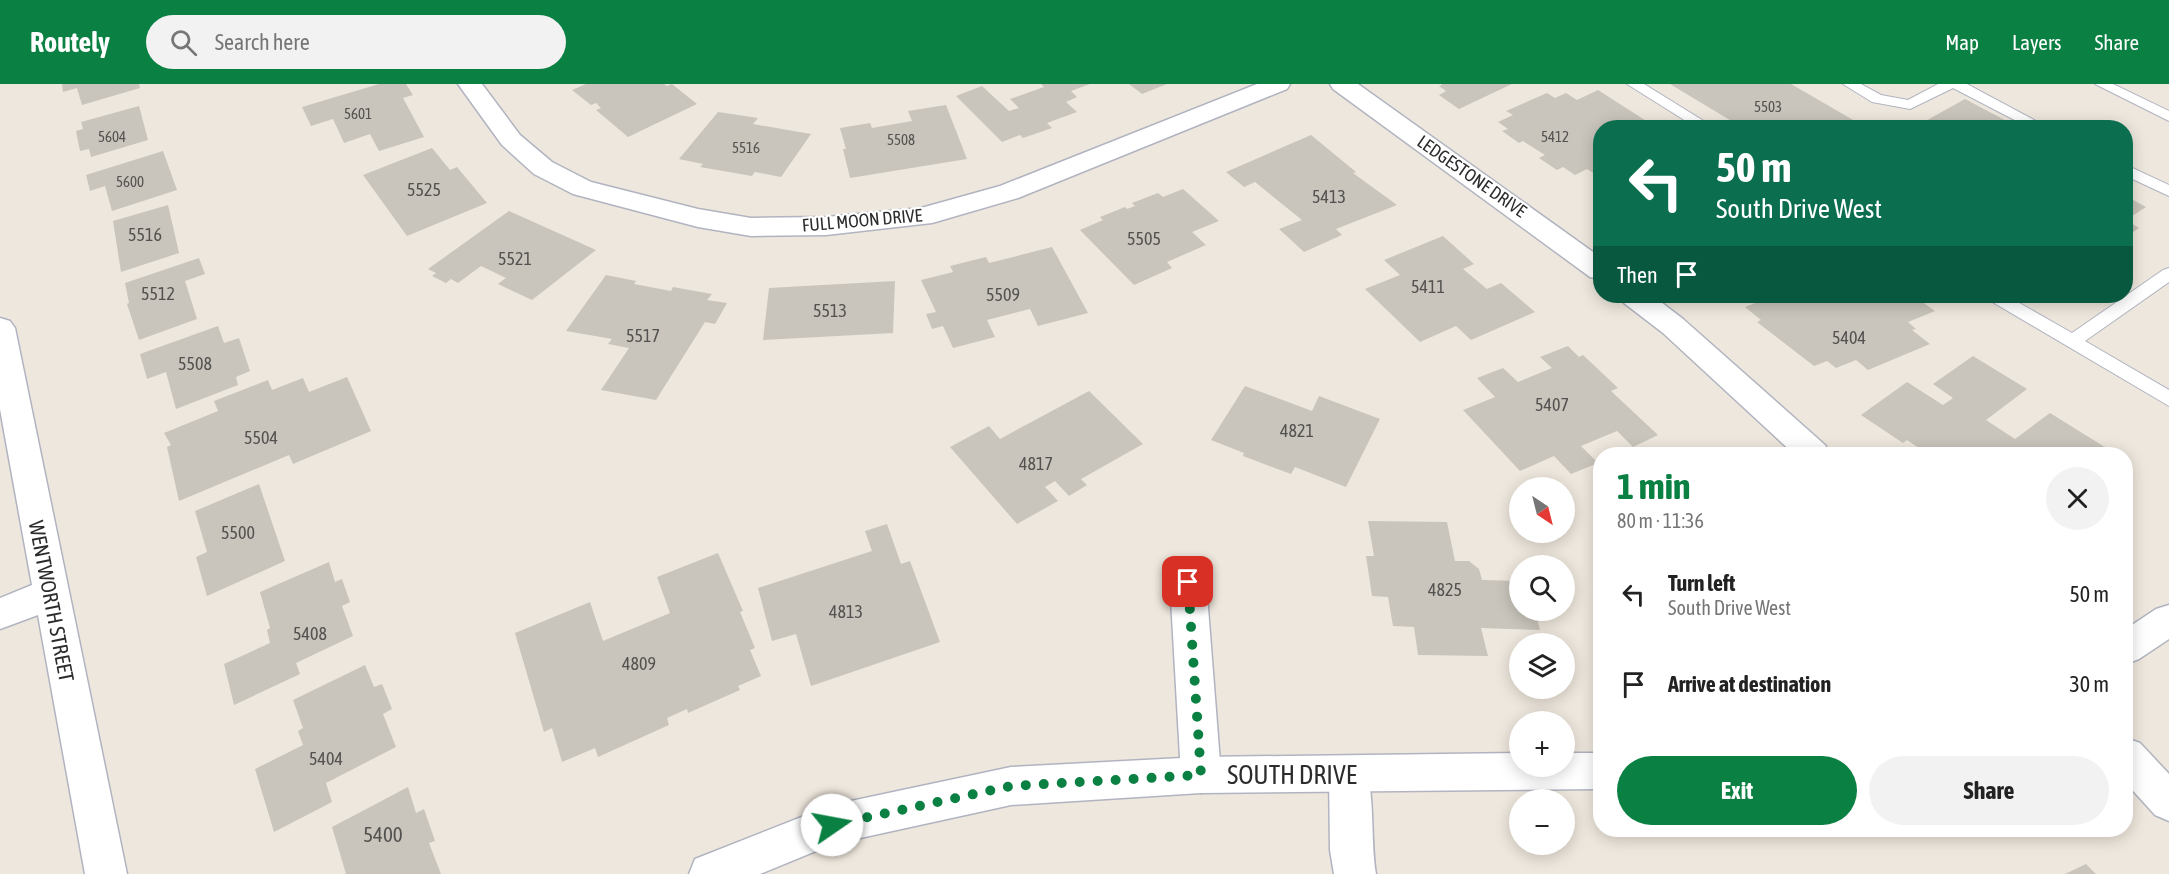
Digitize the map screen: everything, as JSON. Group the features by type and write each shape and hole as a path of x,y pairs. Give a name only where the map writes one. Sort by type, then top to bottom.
{"street":[{"name":"FULL MOON DRIVE","path":"470,84 511,140 543,168 582,188 698,219 762,227 826,226 922,217 1009,192 1278,84"},
{"name":"LEDGESTONE DRIVE","path":"1342,84 1593,265"},
{"path":"1643,303 1673,326 1806,447"},
{"name":"WENTWORTH STREET","path":"0,328 106,874"},
{"path":"1188,582 1201,775"},
{"path":"0,614 50,594"},
{"path":"2133,643 2169,620"},
{"path":"2133,763 2169,802"},
{"name":"SOUTH DRIVE","path":"710,874 832,825 1011,786 1201,775 1593,771"},
{"path":"1349,774 1352,850 1356,874"}],"lane":[{"path":"1634,84 1695,120"},
{"path":"1850,84 1877,99 1910,105 1949,84"},
{"path":"1956,84 2026,120"},
{"path":"2102,84 2169,117"},
{"path":"2133,173 2169,191"},
{"path":"2133,299 2169,274"},
{"path":"2007,303 2169,399"},
{"path":"2073,341 2127,303"}],"building":[{"path":"62,84 139,84 140,88 82,105 77,88 63,92"},
{"path":"379,84 406,84 413,95 403,98 424,137 379,151 370,134 344,143 333,119 311,126 302,107"},
{"path":"586,84 664,84 667,86 672,84 697,104 628,137 596,110 601,108 596,103 591,105 572,90"},
{"path":"1041,84 1090,84 1071,91 1077,97 1066,102 1077,112 1047,123 1052,128 1023,138 1020,135 1002,142 956,96 982,86 1009,111 1019,108 1010,99 1044,87"},
{"path":"1129,84 1167,84 1142,94"},
{"path":"1441,84 1512,84 1459,109 1439,95 1446,91 1439,86"},
{"path":"1670,84 1791,84 1853,120 1730,120"},
{"path":"1598,90 1645,120 1593,120 1593,173 1587,169 1575,175 1563,167 1557,170 1539,158 1545,155 1523,141 1519,143 1502,131 1508,129 1498,122 1513,115 1506,111 1547,93 1555,98 1566,93 1577,100"},
{"path":"1965,99 2005,120 1927,120"},
{"path":"946,105 967,159 850,178 840,128 870,123 872,128 912,121 908,111"},
{"path":"139,106 148,140 91,157 89,149 80,151 76,131 83,129 81,122"},
{"path":"718,112 758,118 753,124 811,134 781,177 755,172 752,176 700,167 703,164 679,159"},
{"path":"1311,135 1356,172 1353,173 1397,205 1336,229 1342,235 1304,252 1279,229 1302,220 1255,182 1244,187 1226,172"},
{"path":"432,148 450,170 457,167 487,203 407,236 363,175"},
{"path":"163,151 177,190 112,211 105,186 90,191 86,175"},
{"path":"1183,189 1219,221 1192,232 1206,245 1167,262 1172,268 1134,285 1080,230 1103,220 1100,217 1125,207 1127,209 1135,206 1132,203 1158,193 1163,197"},
{"path":"2133,200 2146,207 2133,215"},
{"path":"168,205 179,253 121,272 113,221"},
{"path":"509,211 596,250 532,300 498,284 506,278 481,266 458,283 451,279 446,283 432,276 436,273 428,269"},
{"path":"2133,224 2139,228 2133,232"},
{"path":"1443,236 1474,264 1463,269 1487,289 1501,283 1535,312 1471,340 1456,326 1420,342 1365,289 1400,275 1384,260"},
{"path":"1052,247 1088,313 1038,326 1030,309 987,320 995,337 953,348 943,326 932,329 926,314 936,312 921,280 953,272 950,266 986,257 989,263"},
{"path":"199,258 205,274 185,281 197,319 139,340 127,304 129,303 125,283"},
{"path":"606,275 636,281 634,284 671,291 673,287 712,294 707,300 727,303 715,324 705,322 656,400 601,390 629,348 608,344 612,339 566,331"},
{"path":"895,281 893,333 763,340 769,288"},
{"path":"1755,303 1924,303 1935,311 1908,322 1916,329 1912,330 1930,344 1868,370 1856,360 1836,368 1827,361 1814,366 1757,322 1761,320 1745,307"},
{"path":"218,326 224,343 239,338 250,371 236,377 238,385 176,409 166,372 147,379 140,354"},
{"path":"1568,346 1579,357 1583,355 1618,388 1611,391 1658,435 1633,447 1617,431 1581,446 1593,458 1593,465 1571,474 1554,456 1520,471 1463,410 1495,397 1477,378 1503,368 1518,382 1552,368 1540,357"},
{"path":"1973,356 2027,389 1986,420 2015,439 2050,413 2105,447 1918,447 1907,440 1903,443 1861,415 1907,382 1943,405 1953,398 1933,384"},
{"path":"347,377 371,431 293,464 289,455 179,501 167,447 171,445 164,433 218,411 214,401 268,380 272,390 303,378 309,392"},
{"path":"1245,386 1312,411 1319,396 1380,419 1346,487 1295,467 1291,474 1243,456 1244,453 1211,440"},
{"path":"1089,391 1143,444 1081,479 1087,485 1069,496 1055,481 1045,487 1058,501 1017,524 950,447 989,426 1000,439"},
{"path":"259,484 285,561 207,596 196,557 207,552 195,511"},
{"path":"1368,521 1447,522 1455,561 1469,561 1479,569 1482,580 1509,581 1509,621 1538,621 1540,630 1481,628 1488,656 1418,655 1414,627 1393,626 1388,597 1372,596 1366,556 1374,556"},
{"path":"887,524 901,564 910,561 940,642 811,686 796,634 772,641 758,588 872,551 865,531"},
{"path":"718,553 743,611 740,612 755,648 750,650 761,676 738,686 740,690 688,713 687,709 667,718 669,725 598,757 595,748 562,762 552,728 544,732 515,633 590,602 603,641 670,613 657,577"},
{"path":"329,562 335,582 342,579 350,602 342,606 353,636 296,663 300,674 234,705 224,664 270,643 267,630 270,628 260,592"},
{"path":"365,665 374,687 382,684 392,709 383,714 396,747 326,783 332,802 274,832 255,769 303,745 298,731 303,728 293,700"},
{"path":"408,787 416,813 424,809 435,841 429,843 441,874 346,874 332,827"},
{"path":"2086,864 2096,874 2065,874"}],"route":[{"path":"832,825 1011,786 1201,775 1188,582"}]}
